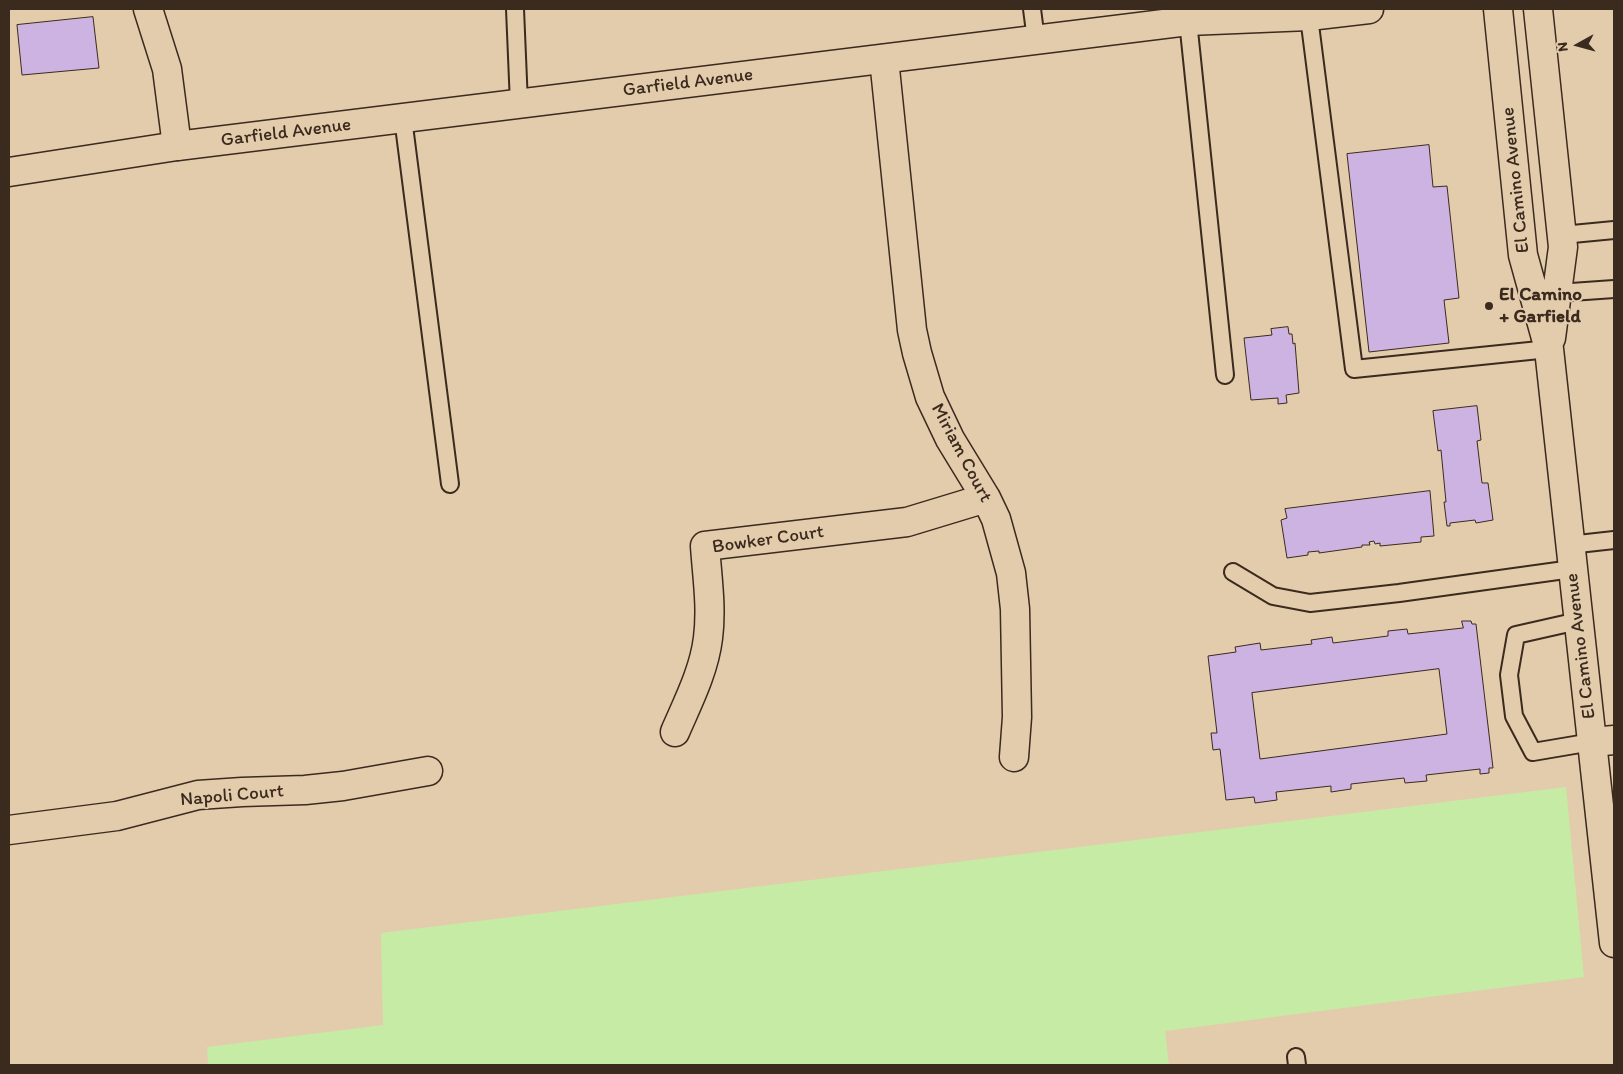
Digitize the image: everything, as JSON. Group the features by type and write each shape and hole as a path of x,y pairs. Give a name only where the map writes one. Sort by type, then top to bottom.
{"street":[{"path":"148,9 167,69 177,146"},
{"name":"Garfield Avenue","path":"9,172 177,146 1036,40 1158,17 1188,21 1369,9"},
{"name":"El Camino Avenue","path":"1498,9 1523,255 1549,349 1578,621 1603,741 1614,943"},
{"name":"El Camino Avenue","path":"1538,9 1563,247 1549,349"},
{"name":"Miriam Court","path":"884,59 911,321 917,353 930,397 950,439 986,498 1002,536 1011,573 1015,609 1017,717 1014,757"},
{"name":"Bowker Court","path":"675,732 698,680 708,640 709,598 705,546 907,522 986,498"},
{"name":"Napoli Court","path":"9,830 117,816 198,795 343,786 428,771"}],"lane":[{"path":"515,9 519,104"},
{"path":"1032,9 1036,40"},
{"path":"1309,13 1354,369 1549,349"},
{"path":"1188,21 1225,375"},
{"path":"402,118 450,484"},
{"path":"1562,235 1614,230"},
{"path":"1557,293 1614,289"},
{"path":"1233,572 1273,596 1310,603 1400,593 1571,557 1614,540"},
{"path":"1578,621 1516,635 1509,675 1514,716 1533,752 1603,741"}],"green space":[{"path":"1566,787 1584,977 1165,1031 1169,1065 208,1065 207,1047 383,1025 381,933"}],"building":[{"path":"93,17 99,68 22,75 17,25"},
{"path":"1429,145 1433,187 1447,186 1459,298 1444,300 1449,343 1369,352 1347,154"},
{"path":"1288,327 1289,334 1292,334 1293,344 1295,343 1299,393 1286,395 1287,403 1278,404 1278,398 1251,400 1244,338 1272,335 1271,329"},
{"path":"1477,406 1481,440 1477,441 1482,483 1488,483 1493,520 1476,523 1475,520 1450,523 1450,526 1447,526 1441,450 1438,451 1433,411"},
{"path":"1430,491 1434,536 1421,537 1421,542 1380,546 1380,543 1375,544 1374,541 1369,542 1370,545 1362,545 1362,547 1319,553 1319,551 1308,552 1308,555 1287,558 1281,520 1287,518 1285,509"},
{"path":"1462,621 1471,621 1472,624 1476,624 1493,768 1489,768 1489,773 1480,774 1480,769 1426,775 1427,781 1405,783 1404,778 1351,784 1351,789 1331,792 1331,786 1276,792 1277,800 1255,803 1254,797 1226,800 1220,749 1213,750 1211,733 1217,733 1208,656 1236,652 1235,647 1260,643 1261,650 1312,644 1311,640 1332,637 1333,643 1388,636 1388,631 1407,629 1408,634 1463,628","holes":["1439,669 1447,734 1260,759 1252,693"]}],"place":[{"name":"El Camino + Garfield","path":"1489,306"}]}
